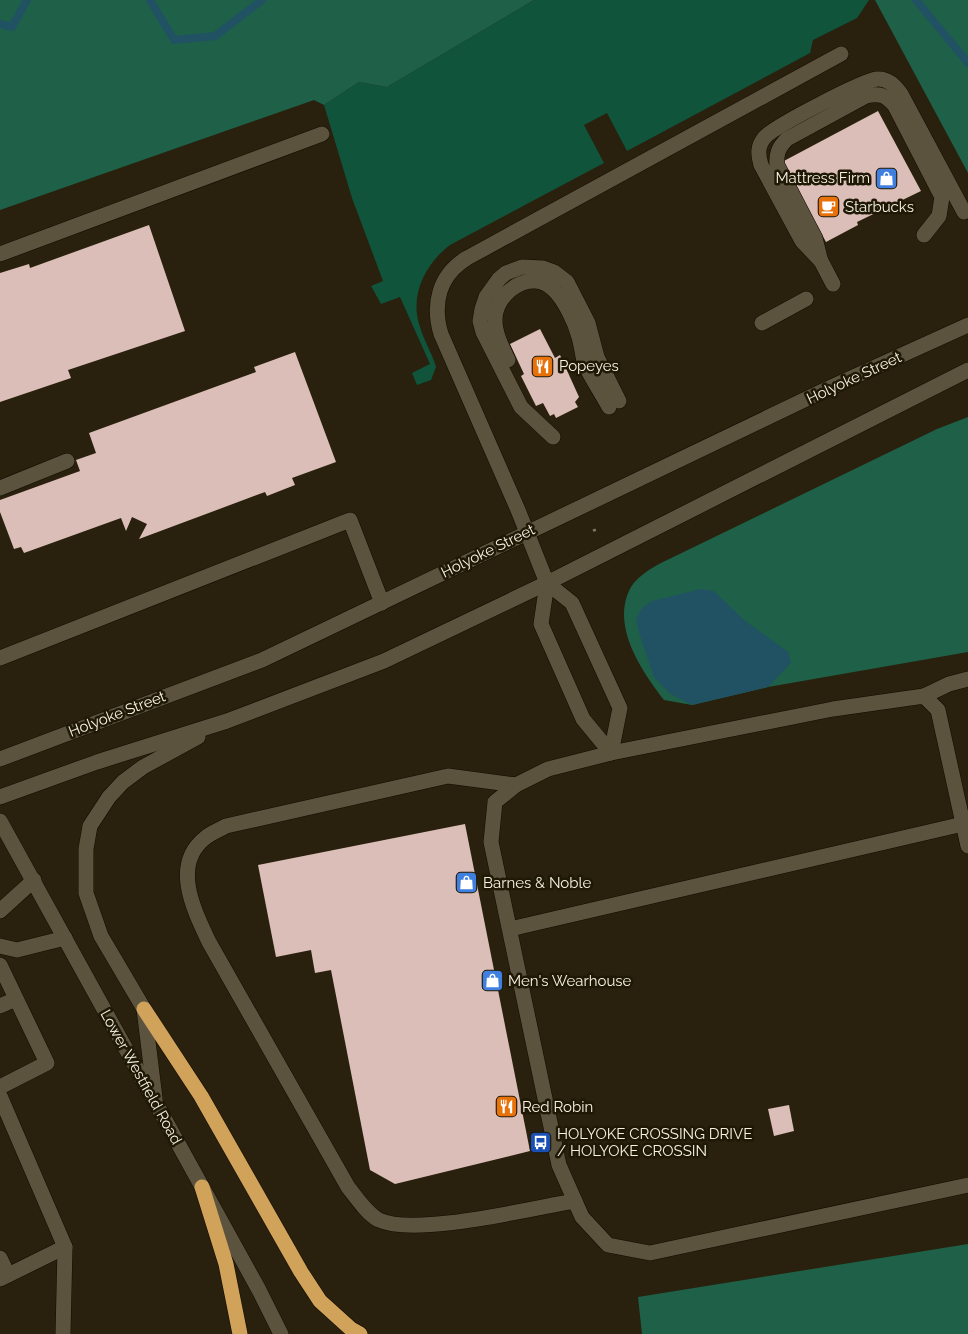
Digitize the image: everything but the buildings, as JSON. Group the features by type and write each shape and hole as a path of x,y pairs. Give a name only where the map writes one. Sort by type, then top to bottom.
{"highway":[{"path":"144,1009 201,1096 301,1272 320,1301 350,1329 360,1334"},
{"path":"202,1187 226,1264 240,1334"}],"street":[{"path":"611,753 620,708 572,603 547,583 441,334 436,315 439,291 444,279 451,270 467,258 841,54"},
{"path":"821,261 802,241 761,165 758,155 759,145 772,131 868,81 883,80 896,87 964,212"},
{"path":"833,284 821,261 815,238 777,165 776,156 780,146 787,138 866,96 875,94 889,98 895,106 942,197 939,216 924,235"},
{"path":"0,254 322,134"},
{"path":"553,437 521,407 483,332 480,322 486,297 492,287 506,273 522,267 543,268 554,272 567,282 588,323 596,357 614,404"},
{"path":"762,323 806,299"},
{"name":"Holyoke Street","path":"0,759 233,672 382,603 526,532 827,389 968,325"},
{"path":"0,797 97,762 227,721 384,661 547,583 968,370"},
{"path":"0,488 67,462"},
{"path":"0,658 350,520 382,603"},
{"path":"547,583 541,624 583,719 611,753"},
{"path":"968,679 949,684 924,696 833,709 611,753 548,769 516,785 495,802 491,842 559,1166 582,1217 608,1245 650,1254 968,1185"},
{"path":"924,696 938,710 968,846"},
{"path":"156,1106 144,1009 101,936 86,893 84,871 90,826 109,797 123,782 227,721"},
{"path":"516,785 448,776 226,826 205,838 192,853 186,875 194,908 209,942 348,1187 378,1219 400,1226 425,1226 575,1200"},
{"name":"Lower Westfield Road","path":"0,821 259,1290 281,1334"},
{"path":"510,929 963,824"},
{"path":"0,910 34,880"},
{"path":"0,946 17,950 64,938"},
{"path":"0,965 46,1063 0,1087"},
{"path":"0,1006 16,999"},
{"path":"0,1096 65,1247 64,1334"},
{"path":"0,1258 4,1277 65,1247"}],"path":[{"path":"594,529 596,535"}],"green space":[{"path":"0,0 534,0 387,87 359,82 324,105 314,100 0,210"},
{"path":"534,0 869,0 857,18 813,40 810,53 627,151 607,113 584,125 604,163 450,245 433,261 418,292 417,315 436,367 431,380 417,385 412,373 430,364 400,297 381,304 371,286 383,281 352,198 324,105 359,82 387,87"},
{"path":"875,0 968,0 968,173"},
{"path":"968,417 968,652 768,687 692,705 664,700 638,661 626,632 625,602 631,587 637,579 661,563 937,429"},
{"path":"968,1244 968,1334 642,1334 638,1297"}],"water":[{"path":"701,589 714,591 744,620 788,652 791,663 768,687 692,705 669,693 654,677 639,633 636,618 643,607 652,601"}],"waterway":[{"path":"0,24 12,27 27,0"},
{"path":"150,0 174,40 215,36 262,0"},
{"path":"916,0 968,63"}],"place":[{"name":"Mattress Firm","path":"886,178"},
{"name":"Starbucks","path":"829,207"},
{"name":"Popeyes","path":"543,366"},
{"name":"Barnes & Noble","path":"467,883"},
{"name":"Men's Wearhouse","path":"492,981"},
{"name":"Red Robin","path":"506,1107"},
{"name":"HOLYOKE CROSSING DRIVE / HOLYOKE CROSSIN","path":"541,1143"}]}
